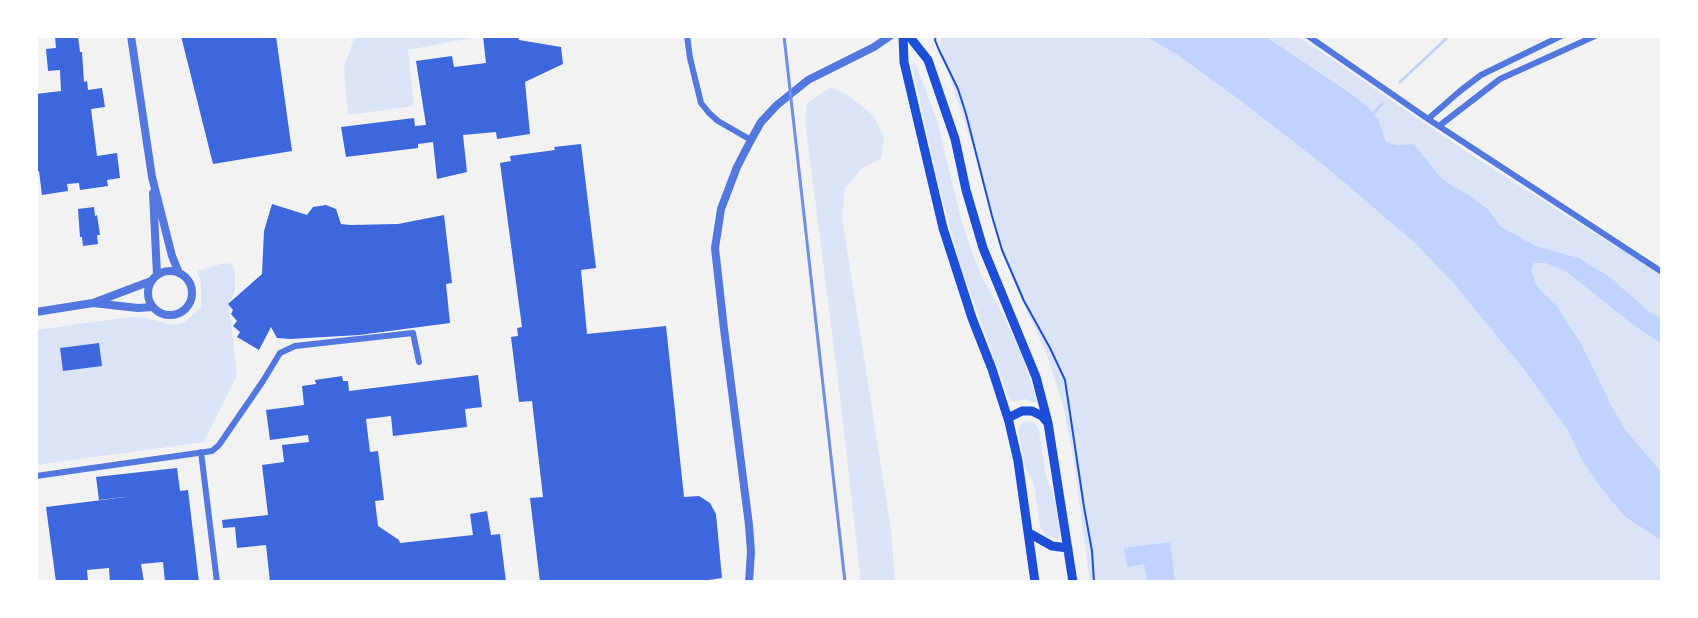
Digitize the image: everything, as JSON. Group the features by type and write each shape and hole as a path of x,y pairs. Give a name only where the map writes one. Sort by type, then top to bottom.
{"main road":[{"path":"903,36 904,62 943,228 1008,418 1018,460 1035,582"},
{"path":"909,36 928,60 955,139 966,190 983,248 1036,377 1048,423 1073,582"},
{"path":"1008,418 1022,411 1032,411 1042,416 1048,423"},
{"path":"1029,533 1052,546 1068,548"}],"street":[{"path":"131,36 152,177 172,256 179,273 188,281 192,294 188,306 171,315 159,312 153,307 148,294 154,278 152,177"},
{"path":"687,36 701,103 718,121 751,140"},
{"path":"749,582 751,552 749,525 715,248 723,205 737,167 761,122 796,89 822,72 890,36"},
{"path":"1308,36 1438,126 1662,272"},
{"path":"1428,119 1481,75 1561,36"},
{"path":"1438,126 1500,79 1595,36"},
{"path":"1481,75 1489,87"},
{"path":"36,312 93,303 171,271 179,273"},
{"path":"93,303 138,308 153,307"},
{"path":"36,476 212,451 219,445 264,381 280,352 295,346 413,333 419,362"},
{"path":"201,452 218,582"}],"path":[{"path":"936,36 935,40 958,89 966,114 1002,250 1024,301 1065,380 1092,551 1094,582"}],"shaded area":[{"path":"355,36 477,37 408,50 414,106 348,115 344,67"},
{"path":"941,36 1145,36 1176,54 1241,101 1326,167 1415,243 1456,286 1496,333 1549,402 1567,429 1583,462 1602,489 1624,516 1662,541 1662,582 1090,582 1072,450 1063,405 1046,352 1015,285 992,219 974,151 940,47"},
{"path":"1265,36 1298,36 1467,152 1641,261 1662,276 1662,318 1649,313 1610,277 1579,258 1536,246 1500,226 1489,210 1443,180 1414,144 1396,145 1386,141 1378,119 1368,107"},
{"path":"915,62 937,120 961,219 975,260 1004,316 1025,364 1037,401 1035,403 1025,399 1010,401 960,265 936,175 912,65"},
{"path":"831,87 849,96 873,115 884,138 881,159 862,168 845,188 842,217 891,530 895,582 861,582 805,120 807,103"},
{"path":"225,263 232,264 235,270 235,290 229,304 237,376 204,442 36,465 36,330 129,317 148,318 170,325 183,323 201,308 201,283 197,271"},
{"path":"1534,263 1545,263 1567,272 1633,325 1662,344 1662,473 1625,429 1582,345 1557,306 1535,282 1531,269"},
{"path":"1030,421 1039,430 1046,477 1055,500 1059,539 1047,536 1040,527 1034,484 1026,470 1018,430 1023,422"}],"water":[{"path":"1145,36 1265,36 1368,107 1378,119 1386,141 1396,145 1414,144 1443,180 1489,210 1500,226 1536,246 1579,258 1610,277 1649,312 1662,318 1662,344 1633,325 1567,272 1545,263 1534,263 1531,269 1541,291 1557,306 1582,345 1625,429 1662,473 1662,541 1624,516 1583,462 1567,429 1523,368 1456,286 1415,243 1326,167 1241,101 1176,54"},
{"path":"1170,542 1175,582 1147,582 1144,564 1127,567 1124,548"}],"building":[{"path":"55,36 78,36 80,52 82,52 84,82 87,81 88,90 102,88 105,107 91,109 97,156 117,153 120,178 107,180 108,186 80,190 79,183 67,184 68,191 42,195 39,171 36,172 36,94 61,91 60,70 48,71 46,49 56,48"},
{"path":"181,36 276,36 292,151 213,164"},
{"path":"483,36 518,36 519,40 561,47 563,64 525,82 530,134 497,139 496,132 463,135 467,172 437,179 433,142 418,144 418,148 346,157 341,127 414,118 415,126 426,125 416,61 452,56 454,67 486,63"},
{"path":"581,144 596,268 581,270 587,334 666,326 684,497 699,496 710,503 716,514 722,578 695,582 540,582 530,498 543,497 532,401 519,402 511,337 518,336 517,328 522,327 500,163 511,161 510,156"},
{"path":"272,204 307,215 313,207 326,205 336,209 341,224 350,225 398,224 444,215 452,283 446,284 450,323 359,335 290,339 277,338 271,327 259,350 237,337 240,332 233,326 237,321 231,314 233,310 228,304 262,274 264,231"},
{"path":"94,207 100,235 97,235 98,244 83,246 78,209"},
{"path":"99,343 102,366 63,371 60,348"},
{"path":"478,375 482,407 465,409 467,427 393,436 391,416 366,419 370,452 378,451 384,500 375,501 378,526 400,543 473,535 470,514 487,511 491,535 500,534 506,582 270,582 266,545 237,548 235,527 223,528 222,520 268,515 262,465 284,462 282,445 309,442 308,435 270,440 266,410 304,405 302,386 316,384 315,380 342,376 343,381 348,381 349,391"},
{"path":"177,468 180,491 188,490 199,582 165,582 163,562 141,564 144,582 110,582 109,568 87,570 88,582 56,582 46,507 134,496 99,500 96,477"}],"waterway":[{"path":"1400,82 1449,36"},
{"path":"1371,116 1382,104"}],"railway":[{"path":"784,36 845,582"}]}
